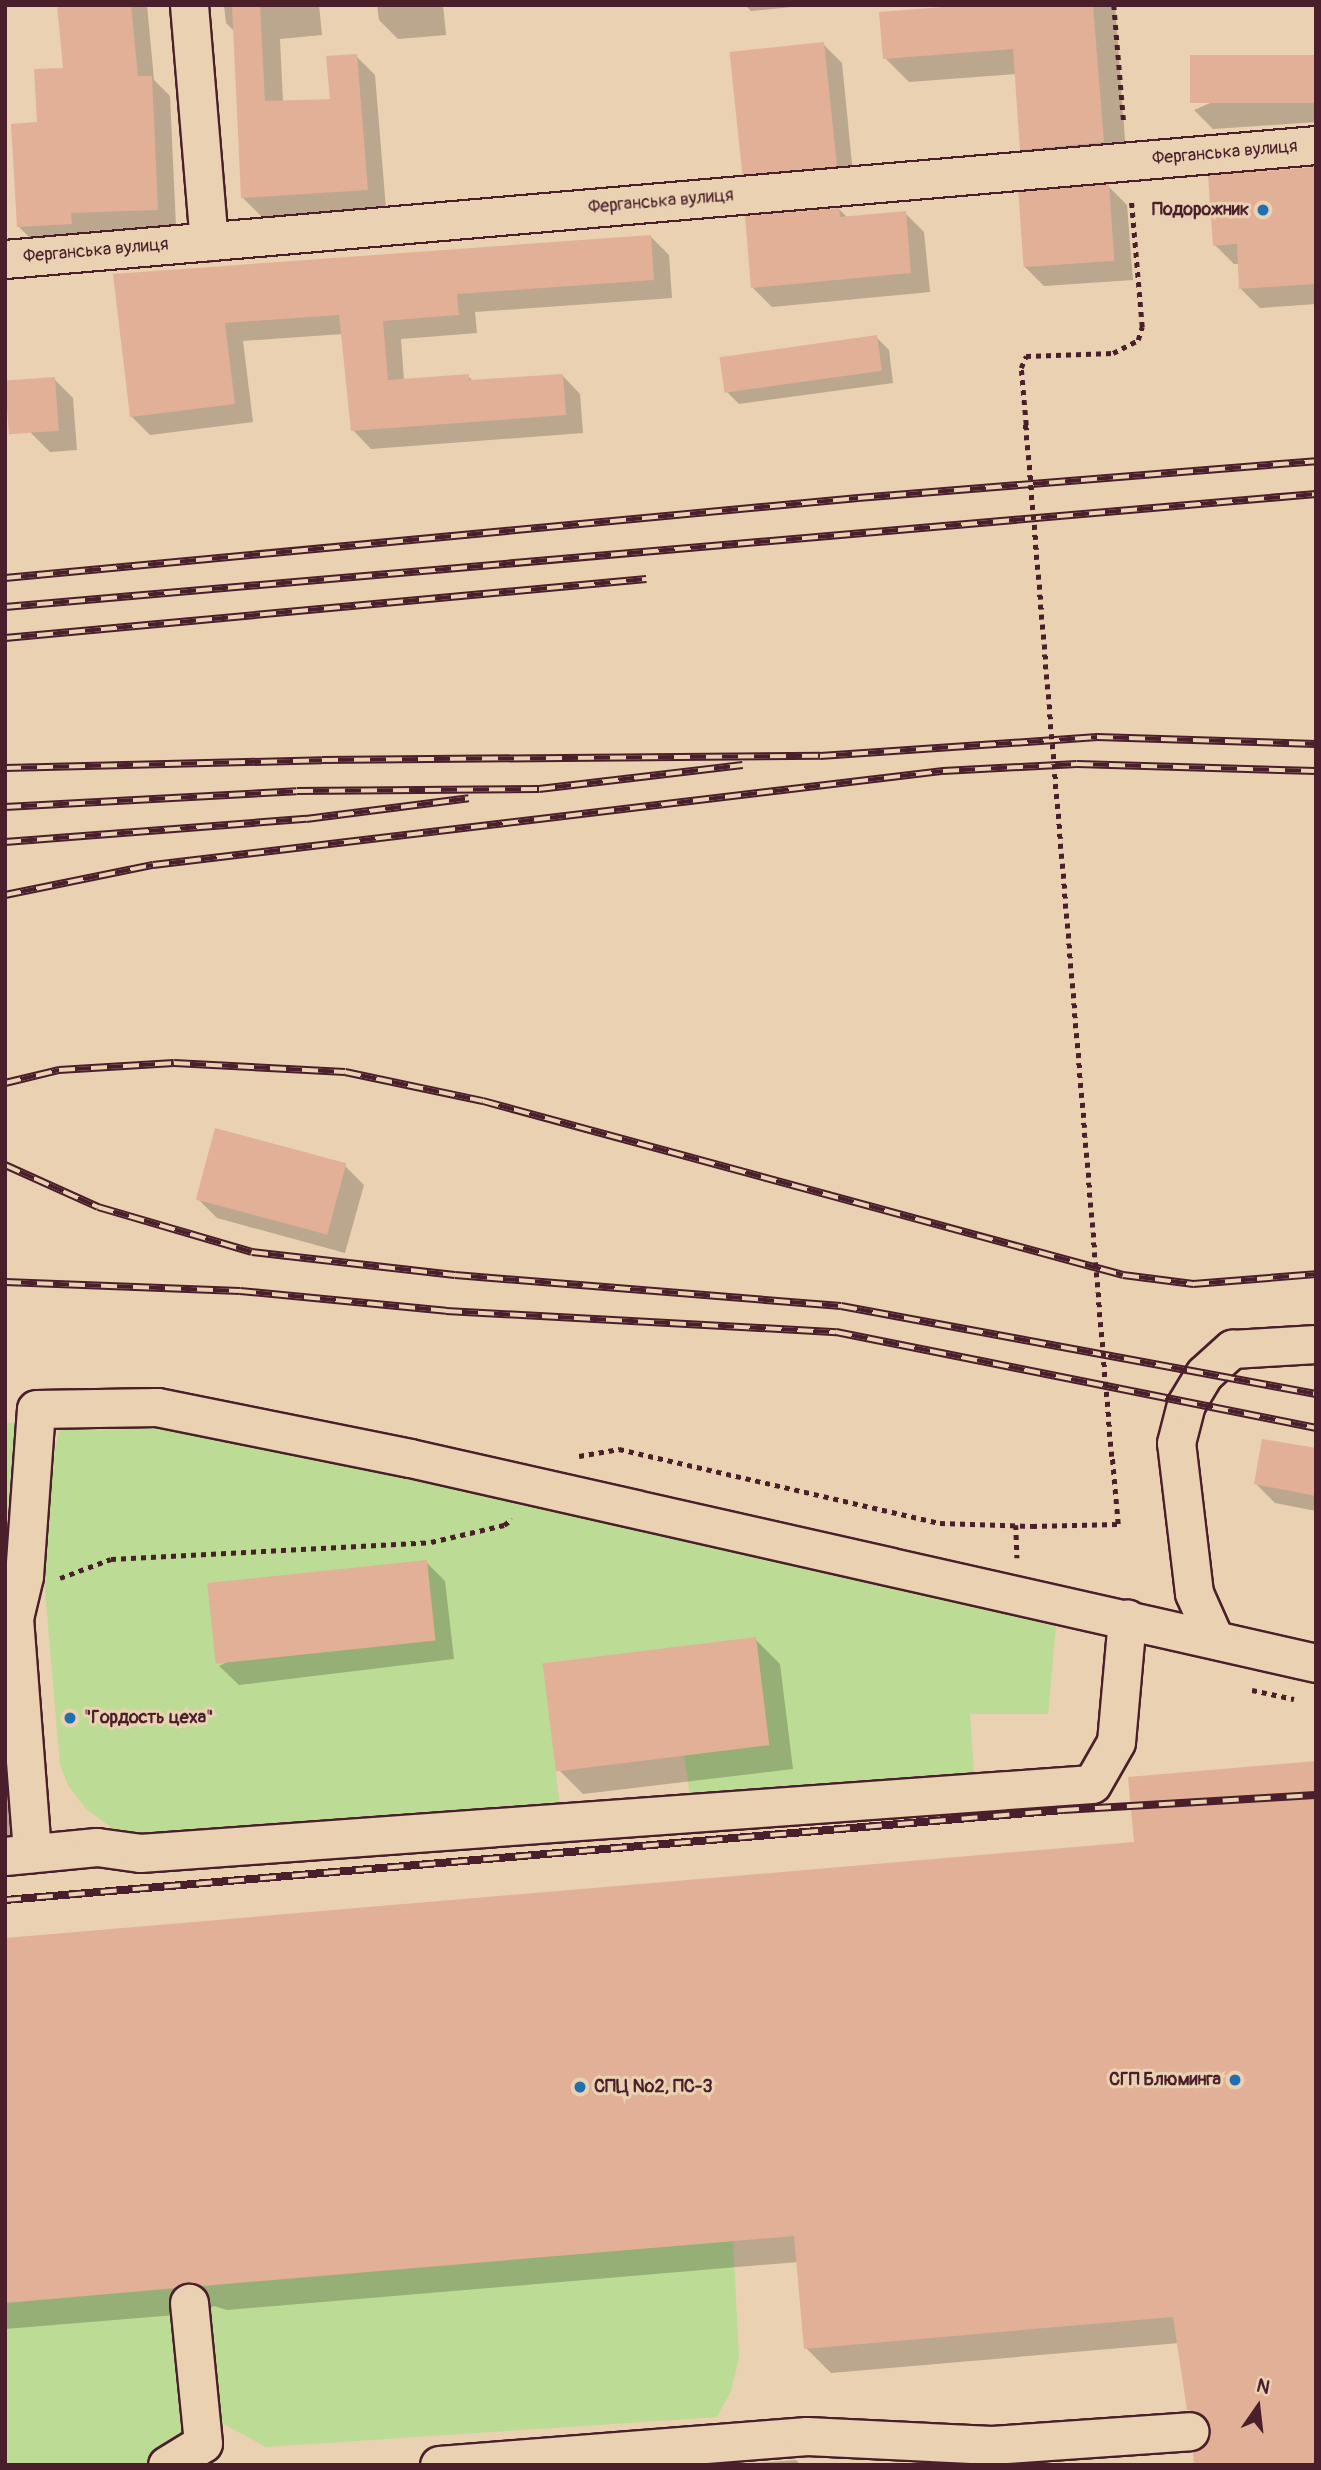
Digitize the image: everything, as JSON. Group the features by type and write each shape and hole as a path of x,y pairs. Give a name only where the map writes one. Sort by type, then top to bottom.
{"street":[{"path":"189,5 209,241"},
{"name":"Ферганська вулиця","path":"5,259 1316,145"},
{"path":"1214,1638 1194,1593 1176,1443 1186,1404 1204,1374 1232,1349 1316,1344"},
{"path":"1127,1618 1116,1742 1092,1784 140,1853 97,1847 18,1854 10,1625 23,1576 21,1410 157,1407 410,1458 1127,1618 1316,1663"},
{"path":"167,2465 208,2454 189,2303"},
{"path":"439,2465 807,2436 992,2445 1191,2431"}],"path":[{"path":"1114,5 1142,327 1138,340 1113,352 1028,355 1021,368 1118,1524"}],"green space":[{"path":"157,1407 1058,1603 1048,1714 970,1714 975,1787 692,1808 684,1755 769,1744 756,1638 544,1663 560,1809 157,1835 112,1828 86,1809 68,1785 60,1765 41,1544 44,1492 65,1409"},
{"path":"23,1422 5,1606 5,1423"},
{"path":"733,2241 739,2357 731,2391 717,2417 266,2447 220,2422 202,2406 167,2465 5,2465 5,2303"}],"building":[{"path":"57,5 131,5 138,76 152,76 158,210 71,213 72,224 17,227 11,124 37,122 34,69 63,68"},
{"path":"232,5 260,5 265,101 330,99 326,56 357,54 368,190 241,198"},
{"path":"969,5 1093,5 1104,142 1020,150 1013,49 883,59 879,12"},
{"path":"824,42 837,166 743,176 730,52"},
{"path":"1190,55 1316,55 1316,103 1190,103"},
{"name":"Подорожник","path":"1316,167 1316,284 1239,289 1237,244 1213,246 1208,175"},
{"path":"1109,184 1114,261 1024,267 1018,190"},
{"path":"839,208 840,217 906,211 911,273 751,288 745,216"},
{"path":"651,235 654,280 457,294 459,315 383,321 388,380 469,374 469,380 563,374 566,415 351,431 339,315 225,323 235,404 130,417 113,274"},
{"path":"877,335 882,371 725,393 720,357"},
{"path":"55,377 59,431 9,434 5,380"},
{"path":"215,1128 346,1163 327,1235 196,1199"},
{"path":"1262,1439 1316,1448 1316,1496 1254,1484"},
{"path":"427,1560 435,1641 216,1664 207,1583"},
{"path":"756,1637 769,1745 556,1771 543,1663"},
{"name":"СПЦ №2, ПС-3","path":"1316,1761 1316,2465 1194,2465 1193,2452 1208,2441 1211,2429 1200,2412 1187,2410 1173,2317 804,2349 794,2236 201,2286 188,2282 175,2288 5,2303 5,1938 1134,1842 1128,1777"}],"railway":[{"path":"5,578 858,498 1316,461"},
{"path":"5,607 1316,494"},
{"path":"5,638 646,579"},
{"path":"5,768 322,760 820,756 1097,737 1316,744"},
{"path":"5,895 153,865 943,771 1077,764 1316,771"},
{"path":"5,807 297,791 539,789 743,765"},
{"path":"5,842 306,819 469,798"},
{"path":"5,1083 59,1070 174,1063 345,1072 483,1101 1123,1275 1193,1284 1316,1274"},
{"path":"5,1165 98,1207 252,1252 455,1275 841,1306 1316,1394"},
{"path":"5,1282 240,1291 446,1311 836,1332 1316,1428"},
{"path":"5,1900 1063,1810 1316,1795"}],"place":[{"name":"Подорожник","path":"1263,210"},
{"name":"\"Гордость цеха\"","path":"70,1718"},
{"name":"СГП Блюминга","path":"1235,2080"},
{"name":"СПЦ №2, ПС-3","path":"580,2087"}]}
